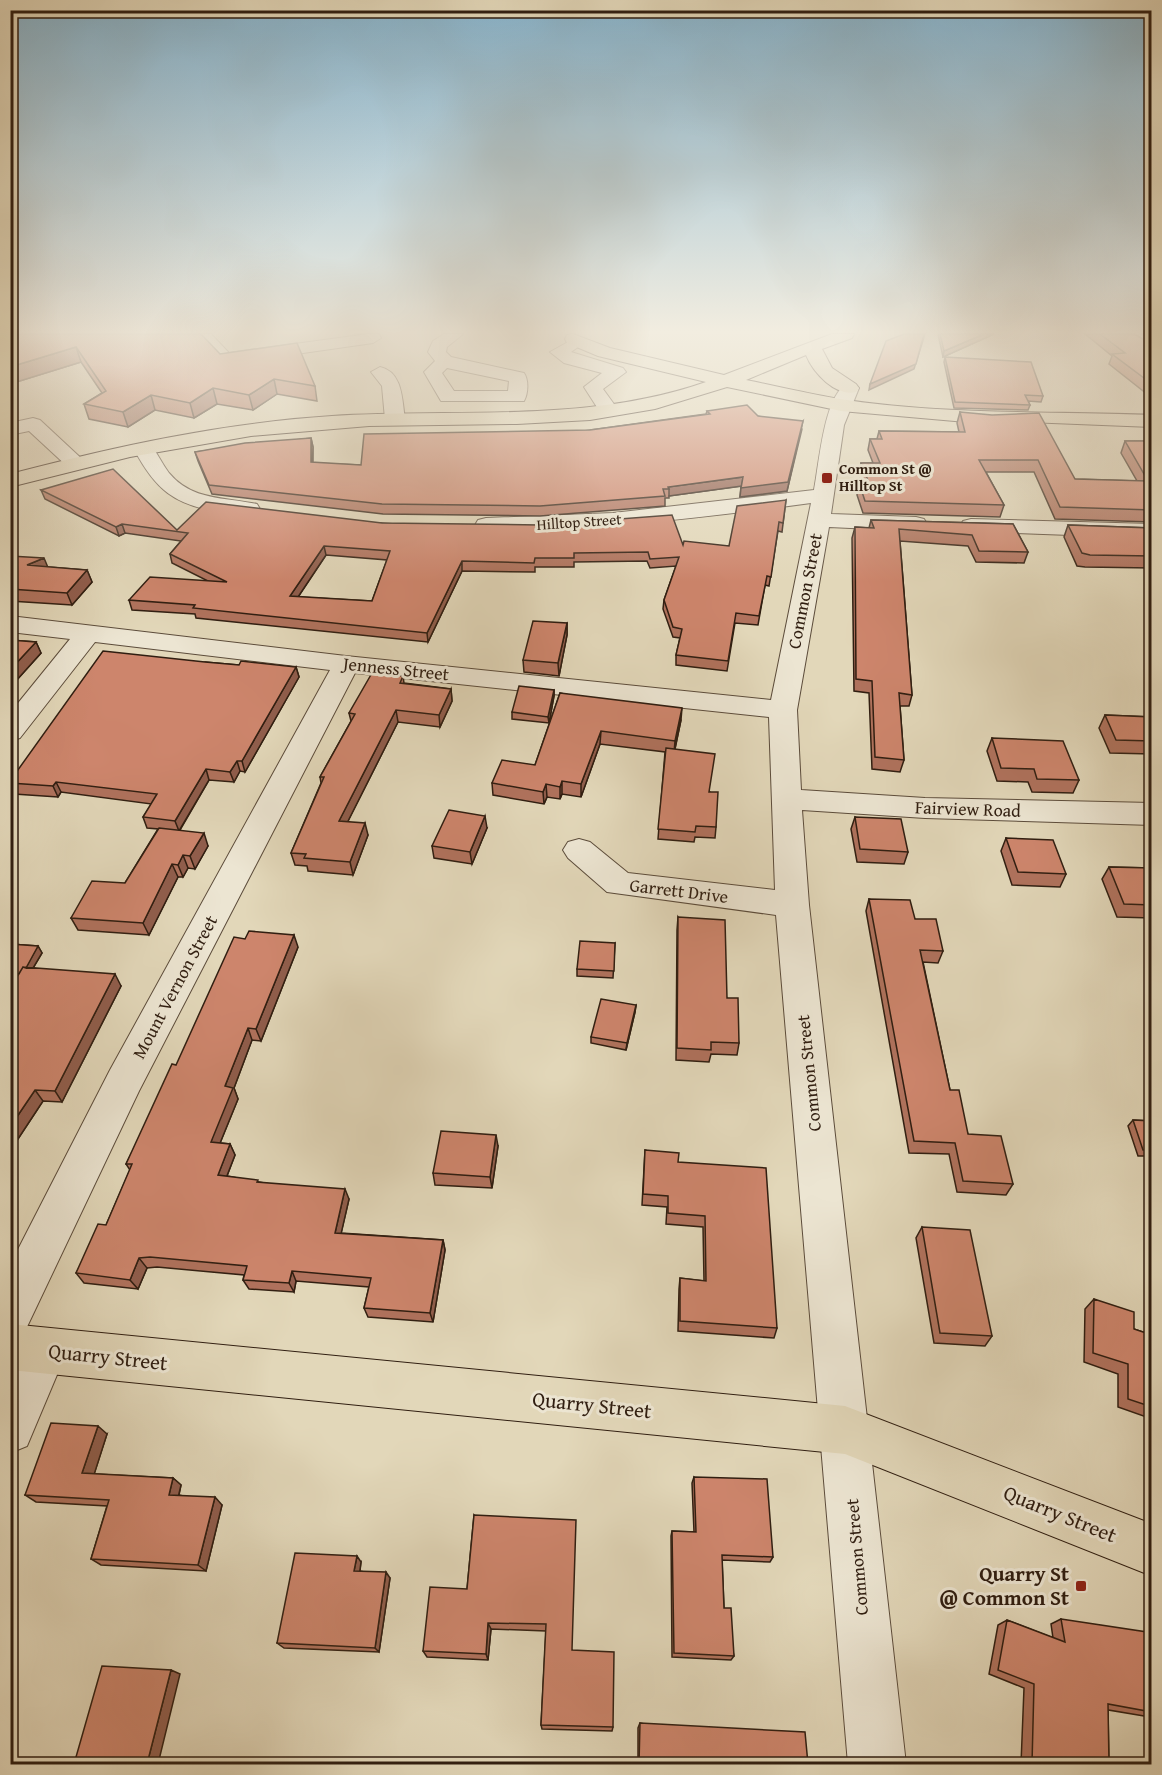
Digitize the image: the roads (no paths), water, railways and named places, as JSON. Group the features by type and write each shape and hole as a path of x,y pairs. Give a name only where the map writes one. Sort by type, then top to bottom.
{"main road":[{"path":"10,481 144,449 232,433 330,422 547,417"},
{"path":"981,417 1012,417"},
{"path":"1049,417 1152,421"},
{"name":"Quarry Street","path":"27,1349 845,1430 1152,1550"}],"street":[{"name":"Common Street","path":"837,417 783,710 785,799 792,905 877,1764"},
{"path":"10,429 33,424 76,464"},
{"path":"144,449 166,486 195,501 272,511"},
{"name":"Hilltop Street","path":"466,525 540,525 674,514 821,508 940,525 1152,531"},
{"name":"Jenness Street","path":"10,624 87,635 346,664 783,710"},
{"path":"10,732 87,635"},
{"name":"Mount Vernon Street","path":"10,1313 124,1082 346,664"},
{"name":"Fairview Road","path":"785,799 925,808 1152,814"},
{"name":"Garrett Drive","path":"579,850 619,884 792,905"},
{"path":"10,1429 27,1349"}],"place":[{"name":"Common St @ Hilltop St","path":"827,478"},
{"name":"Quarry St @ Common St","path":"1081,1586"}]}
